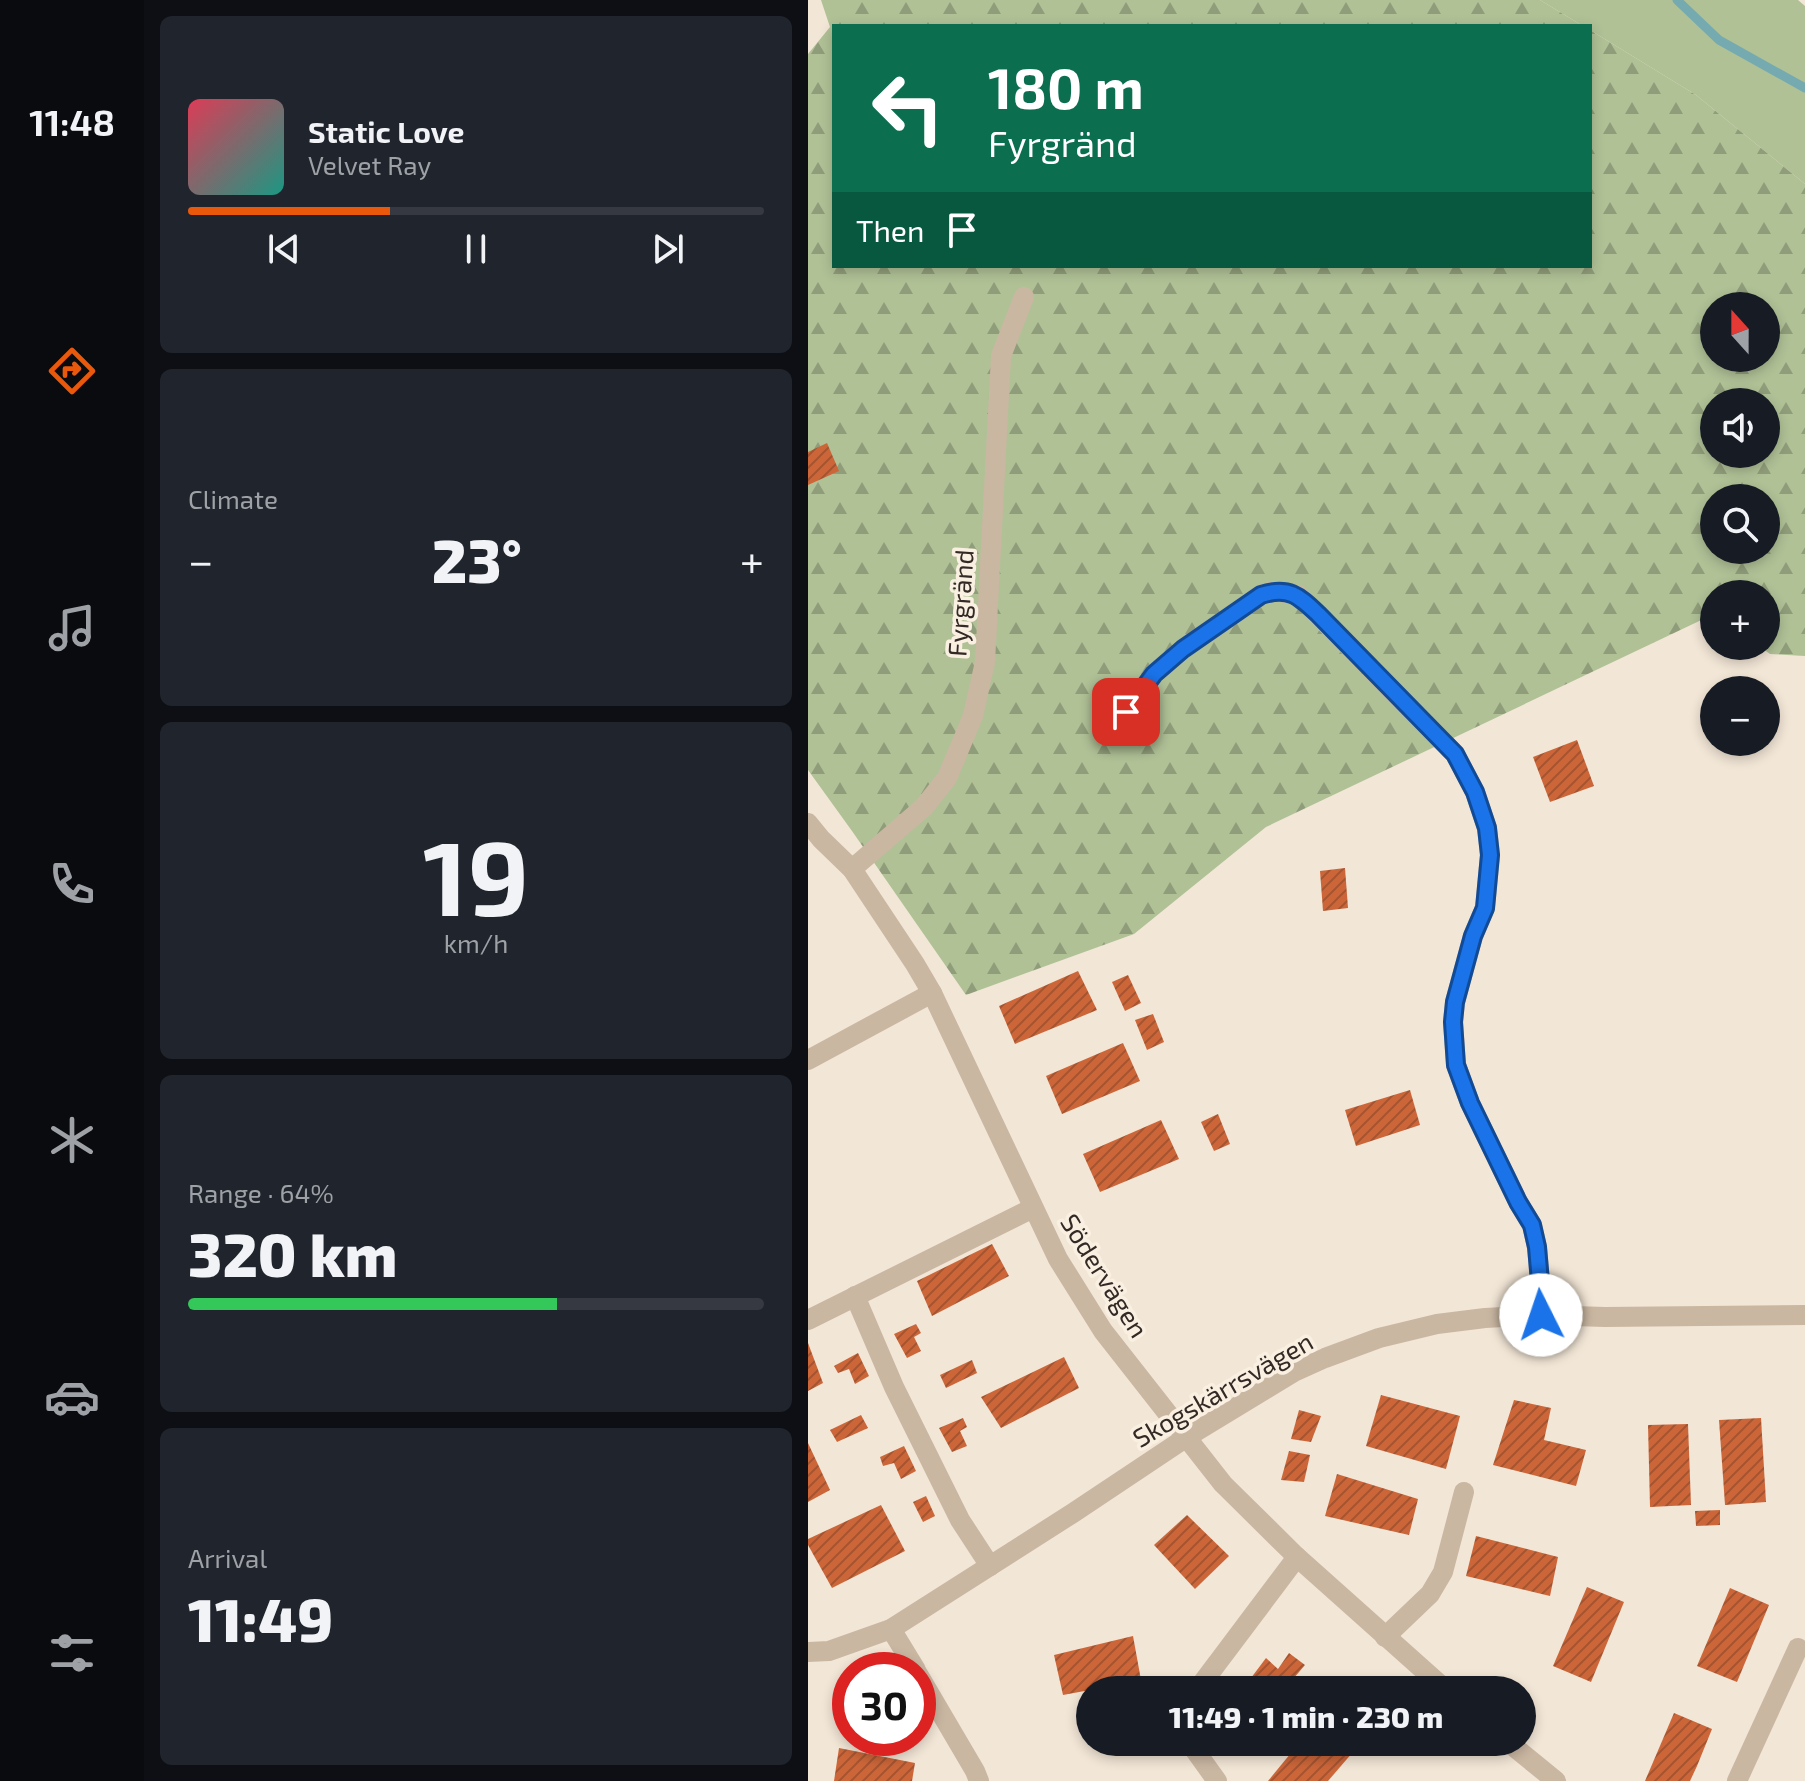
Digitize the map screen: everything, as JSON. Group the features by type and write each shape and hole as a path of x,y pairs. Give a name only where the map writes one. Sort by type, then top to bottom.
{"street":[{"name":"Fyrgränd","path":"852,869 924,807 947,778 973,716 985,662 1001,356 1024,297"},
{"path":"1111,732 1154,674 1183,649 1261,595 1273,591 1298,595 1455,754 1475,792 1487,828 1490,855 1485,908 1473,936 1455,1002 1456,1065 1470,1103 1532,1225 1537,1247 1541,1315"},
{"name":"Södervägen","path":"808,823 852,869 932,993 1058,1259 1103,1331 1223,1484 1297,1557 1430,1676"},
{"path":"808,1060 932,993"},
{"path":"808,1320 1033,1208"},
{"path":"855,1296 894,1387 960,1520 990,1566"},
{"name":"Skogskärrsvägen","path":"808,1652 829,1651 891,1629 1187,1437 1294,1372 1379,1338 1437,1324 1485,1318 1541,1315 1805,1315"},
{"path":"1385,1637 1430,1594 1443,1572 1464,1492"},
{"path":"1208,1676 1297,1557"},
{"path":"891,1629 905,1652"},
{"path":"1737,1781 1798,1648"},
{"path":"936,1704 979,1781"},
{"path":"1199,1756 1217,1781"},
{"path":"1525,1756 1556,1781"}],"green space":[{"path":"821,0 1540,0 1580,24 832,24 832,268 1592,268 1592,31 1696,95 1805,184 1805,656 1780,655 1780,580 1700,580 1700,621 1266,827 1134,934 966,995 808,770 808,54 830,27"},
{"path":"1540,0 1798,0 1805,6 1805,184 1696,95 1592,31 1592,24 1580,24"}],"building":[{"path":"827,443 839,471 808,485 808,452"},
{"path":"1577,740 1594,786 1550,802 1533,757"},
{"path":"1345,868 1348,908 1323,911 1320,871"},
{"path":"1078,971 1097,1010 1015,1044 999,1006"},
{"path":"1128,975 1141,1003 1125,1011 1112,982"},
{"path":"1153,1014 1164,1042 1147,1050 1135,1020"},
{"path":"1123,1043 1140,1081 1062,1114 1046,1076"},
{"path":"1410,1090 1420,1125 1356,1146 1345,1110"},
{"path":"1218,1114 1230,1144 1214,1151 1201,1122"},
{"path":"1161,1120 1179,1159 1100,1192 1083,1154"},
{"path":"992,1244 1009,1276 932,1316 917,1281"},
{"path":"916,1324 921,1333 914,1337 921,1351 907,1358 894,1334"},
{"path":"808,1343 823,1383 808,1391"},
{"path":"858,1353 869,1376 855,1384 849,1369 838,1373 834,1366"},
{"path":"1064,1357 1079,1388 1001,1428 981,1397"},
{"path":"972,1360 977,1373 946,1388 940,1375"},
{"path":"1381,1395 1460,1416 1446,1469 1366,1446"},
{"path":"1514,1400 1551,1408 1544,1440 1586,1450 1576,1486 1493,1465"},
{"path":"1299,1410 1321,1416 1311,1442 1291,1439"},
{"path":"861,1415 868,1428 837,1442 830,1430"},
{"path":"963,1418 967,1427 960,1431 967,1446 952,1452 939,1428"},
{"path":"1761,1418 1766,1502 1725,1505 1719,1420"},
{"path":"1688,1424 1691,1505 1650,1507 1648,1425"},
{"path":"808,1443 830,1490 808,1502"},
{"path":"904,1446 916,1471 901,1479 894,1463 883,1466 880,1457"},
{"path":"1289,1451 1310,1455 1304,1482 1281,1480"},
{"path":"1337,1474 1418,1499 1409,1535 1325,1516"},
{"path":"926,1496 935,1516 923,1522 913,1502"},
{"path":"881,1505 905,1551 832,1588 808,1545 808,1539"},
{"path":"1720,1510 1720,1525 1696,1526 1695,1511"},
{"path":"1187,1515 1229,1556 1195,1589 1154,1545"},
{"path":"1476,1536 1558,1557 1550,1596 1466,1576"},
{"path":"1587,1587 1624,1602 1591,1682 1553,1666"},
{"path":"1730,1588 1769,1605 1737,1682 1697,1666"},
{"path":"1133,1636 1140,1676 1076,1676 1076,1693 1063,1695 1054,1655"},
{"path":"1289,1653 1305,1665 1296,1676 1252,1676 1266,1658 1278,1669"},
{"path":"1674,1713 1712,1729 1697,1766 1690,1781 1645,1781"},
{"path":"838,1756 880,1756 915,1763 912,1781 834,1781"},
{"path":"1289,1756 1350,1756 1328,1781 1268,1781"}],"waterway":[{"path":"1677,0 1719,40 1805,88"}],"route":[{"path":"1126,712 1154,674 1183,649 1261,595 1273,591 1298,595 1455,754 1475,792 1487,828 1490,855 1485,908 1473,936 1455,1002 1456,1065 1470,1103 1532,1225 1537,1247 1541,1315"}]}
